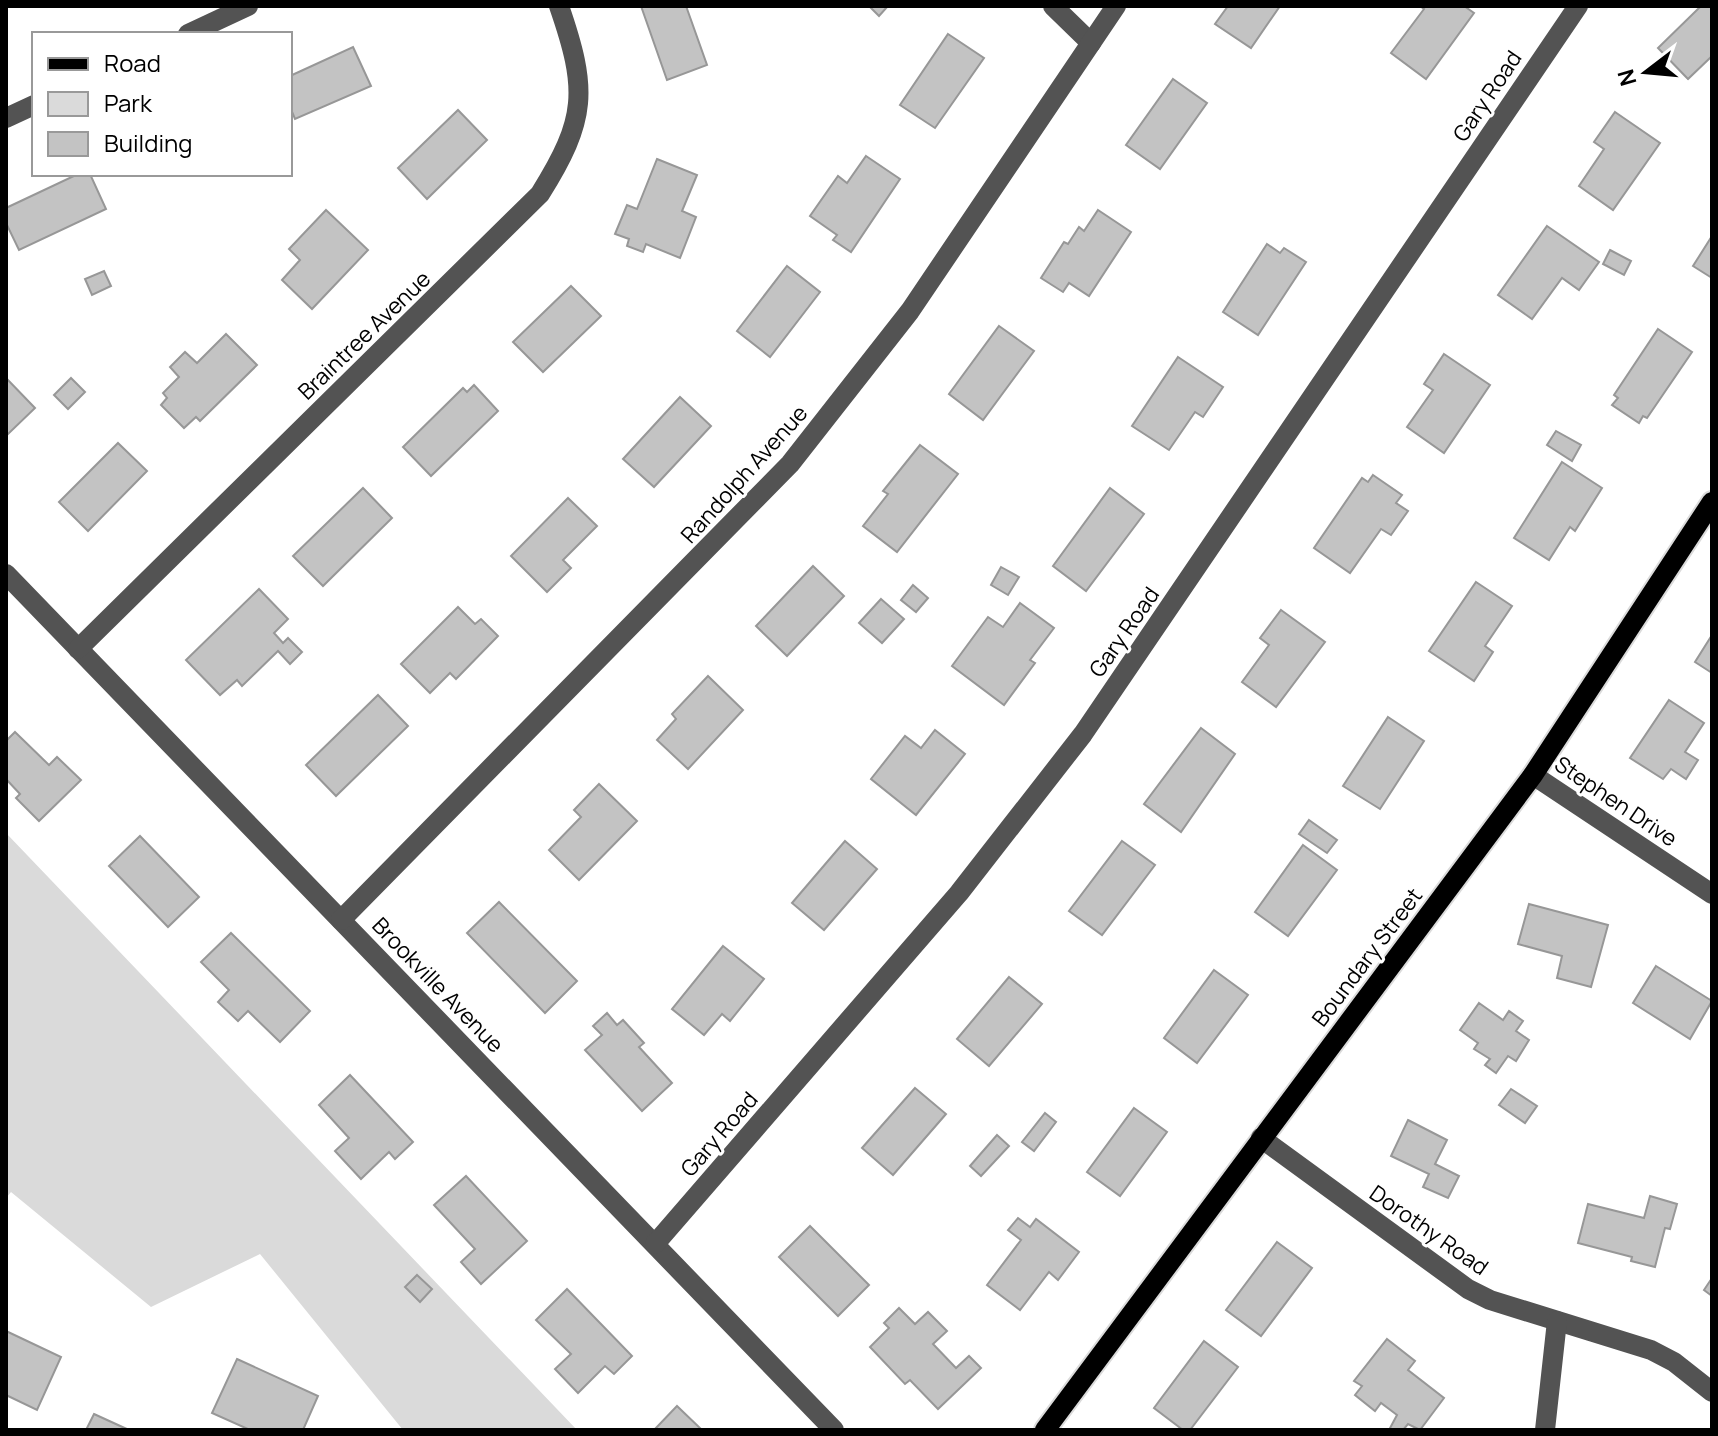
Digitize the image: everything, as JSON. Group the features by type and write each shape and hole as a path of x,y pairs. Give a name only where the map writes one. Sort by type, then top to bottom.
{"main road":[{"name":"Boundary Street","path":"1045,1430 1533,775 1712,502"}],"street":[{"path":"192,32 248,6"},
{"name":"Braintree Avenue","path":"78,649 540,194 568,150 579,117 580,79 559,6"},
{"path":"1053,6 1091,43"},
{"name":"Randolph Avenue","path":"341,920 790,464 910,311 1116,6"},
{"name":"Gary Road","path":"655,1244 959,893 1083,734 1578,6"},
{"path":"6,118 32,106"},
{"name":"Brookville Avenue","path":"6,574 834,1430"},
{"name":"Stephen Drive","path":"1533,775 1712,894"},
{"name":"Dorothy Road","path":"1261,1138 1468,1289 1651,1350 1674,1362 1712,1392"},
{"path":"1545,1430 1557,1321"}],"green space":[{"path":"6,833 577,1430 403,1430 260,1254 151,1307 11,1192 6,1198"}],"building":[{"path":"641,6 686,6 707,65 667,80"},
{"path":"869,6 888,6 879,16"},
{"path":"1228,6 1280,6 1251,48 1215,24"},
{"path":"1420,6 1464,6 1474,13 1426,79 1391,53 1424,9"},
{"path":"1701,6 1712,6 1712,56 1688,79 1658,48"},
{"path":"948,34 984,58 935,128 900,105"},
{"path":"353,47 371,86 295,119 292,112 292,75"},
{"path":"1173,79 1207,103 1160,169 1126,145"},
{"path":"458,110 487,140 427,199 398,168"},
{"path":"1615,112 1660,143 1613,210 1579,186 1604,149 1594,142"},
{"path":"866,156 900,179 851,252 833,240 837,235 810,216 838,176 847,183"},
{"path":"657,159 697,175 682,211 696,217 680,258 646,244 643,252 627,246 629,239 615,234 627,205 637,209"},
{"path":"74,176 91,176 106,209 19,250 6,223 6,208"},
{"path":"326,210 368,250 312,309 282,280 300,260 289,249"},
{"path":"1098,210 1131,232 1089,296 1069,283 1063,292 1041,278 1064,242 1068,244 1079,227 1084,231"},
{"path":"1547,226 1599,262 1579,290 1562,278 1532,319 1498,295"},
{"path":"1712,236 1712,278 1693,266"},
{"path":"1267,244 1280,253 1284,248 1306,262 1258,335 1223,312"},
{"path":"1610,250 1631,261 1624,275 1603,264"},
{"path":"787,266 820,292 770,357 737,331"},
{"path":"104,271 111,286 92,295 85,279"},
{"path":"571,286 601,316 543,372 513,342"},
{"path":"999,326 1034,351 983,420 949,394"},
{"path":"1658,329 1692,352 1647,418 1643,416 1639,423 1612,405 1618,398 1614,395"},
{"path":"226,334 257,365 200,421 196,417 184,428 161,405 167,398 163,393 179,377 170,367 185,352 197,363"},
{"path":"1444,354 1490,385 1444,453 1407,427 1433,390 1424,384"},
{"path":"1178,357 1223,387 1203,417 1195,412 1169,450 1132,426"},
{"path":"6,378 35,408 6,436"},
{"path":"71,378 85,392 68,409 54,395"},
{"path":"474,385 498,411 431,476 403,447 463,388 467,392"},
{"path":"680,397 711,426 654,487 623,459"},
{"path":"1556,431 1581,445 1572,461 1547,445"},
{"path":"118,443 147,471 88,531 59,502"},
{"path":"920,445 958,474 897,552 863,526 888,494 883,491"},
{"path":"1562,462 1602,488 1575,531 1570,527 1549,560 1514,538"},
{"path":"1373,475 1402,495 1396,503 1408,511 1391,535 1381,529 1350,573 1314,548 1362,478 1368,482"},
{"path":"363,488 392,518 323,586 293,556"},
{"path":"1110,488 1144,514 1086,591 1053,566"},
{"path":"568,498 597,526 563,560 571,568 547,592 511,556"},
{"path":"813,566 844,596 787,656 756,626"},
{"path":"1001,567 1019,577 1008,595 991,585"},
{"path":"1476,582 1512,606 1485,646 1493,652 1474,681 1429,651"},
{"path":"913,585 928,598 916,612 901,600"},
{"path":"259,589 288,619 274,633 283,643 288,638 302,652 290,664 278,651 242,686 237,680 220,695 186,660"},
{"path":"881,599 904,619 882,643 859,623"},
{"path":"1020,603 1054,628 1030,660 1035,663 1004,705 952,666 988,617 1003,627"},
{"path":"458,607 475,624 481,619 498,636 456,679 450,673 430,693 401,664"},
{"path":"1281,610 1325,642 1276,707 1242,682 1269,645 1260,638"},
{"path":"1712,635 1712,673 1695,662"},
{"path":"708,676 743,710 688,769 657,740 676,719 672,714"},
{"path":"378,695 408,726 336,796 306,765"},
{"path":"1669,700 1704,723 1685,752 1698,760 1686,779 1671,769 1663,779 1630,758"},
{"path":"1388,717 1424,741 1380,809 1343,786"},
{"path":"1201,728 1235,754 1181,832 1144,804"},
{"path":"935,730 965,754 916,815 871,779 905,736 921,748"},
{"path":"15,732 49,765 57,757 81,780 39,821 16,798 20,794 6,779 6,741"},
{"path":"599,784 637,821 579,880 549,850 581,817 574,810"},
{"path":"1309,820 1337,840 1327,853 1299,834"},
{"path":"140,836 199,897 168,927 109,866"},
{"path":"845,841 877,869 824,930 792,903"},
{"path":"1122,841 1155,865 1102,935 1069,911"},
{"path":"1303,845 1337,870 1288,936 1255,912"},
{"path":"499,902 577,981 545,1013 467,933"},
{"path":"1529,904 1608,925 1591,987 1557,978 1562,956 1518,944"},
{"path":"231,933 310,1011 280,1042 248,1011 238,1021 218,1002 229,990 201,962"},
{"path":"723,946 764,979 730,1021 722,1014 704,1035 672,1009"},
{"path":"1656,966 1712,1001 1690,1039 1633,1003"},
{"path":"1214,970 1248,995 1197,1063 1164,1038"},
{"path":"1009,977 1042,1004 989,1066 957,1039"},
{"path":"1479,1003 1503,1020 1509,1011 1523,1021 1516,1031 1529,1040 1516,1061 1508,1056 1496,1073 1485,1065 1490,1059 1474,1049 1478,1043 1460,1030"},
{"path":"607,1013 617,1025 623,1020 644,1043 639,1047 672,1083 642,1111 585,1050 602,1035 593,1026"},
{"path":"350,1075 413,1142 395,1159 389,1152 361,1179 335,1151 349,1138 319,1105"},
{"path":"915,1088 946,1114 893,1175 862,1148"},
{"path":"1511,1089 1537,1106 1525,1123 1499,1105"},
{"path":"1134,1108 1167,1132 1120,1196 1087,1172"},
{"path":"1045,1113 1056,1122 1034,1151 1022,1142"},
{"path":"1408,1120 1447,1140 1435,1164 1459,1176 1448,1198 1423,1187 1429,1174 1391,1156"},
{"path":"997,1135 1009,1146 981,1176 970,1166"},
{"path":"466,1176 527,1241 481,1284 461,1262 475,1249 434,1205"},
{"path":"1650,1196 1677,1204 1670,1229 1665,1228 1655,1267 1631,1261 1632,1257 1578,1243 1588,1204 1644,1218"},
{"path":"1018,1218 1030,1227 1036,1219 1079,1252 1058,1280 1049,1272 1020,1310 987,1285 1021,1240 1008,1230"},
{"path":"810,1226 869,1285 838,1316 779,1257"},
{"path":"1277,1242 1312,1268 1261,1336 1226,1310"},
{"path":"417,1275 432,1289 420,1302 405,1287"},
{"path":"1712,1278 1712,1296 1704,1290"},
{"path":"567,1289 632,1356 614,1374 605,1366 578,1393 555,1369 571,1354 536,1320"},
{"path":"899,1308 915,1324 928,1312 947,1331 933,1344 956,1368 969,1356 981,1368 938,1409 910,1380 905,1384 870,1347 889,1328 884,1323"},
{"path":"6,1331 61,1357 37,1410 6,1395"},
{"path":"1387,1339 1415,1361 1408,1370 1444,1398 1420,1430 1408,1424 1403,1430 1389,1430 1397,1415 1381,1403 1375,1411 1355,1395 1362,1386 1354,1381"},
{"path":"1204,1341 1238,1367 1190,1430 1183,1430 1154,1408"},
{"path":"237,1359 318,1396 303,1430 250,1430 212,1413"},
{"path":"677,1406 702,1430 654,1430"},
{"path":"94,1414 129,1430 86,1430"}]}
